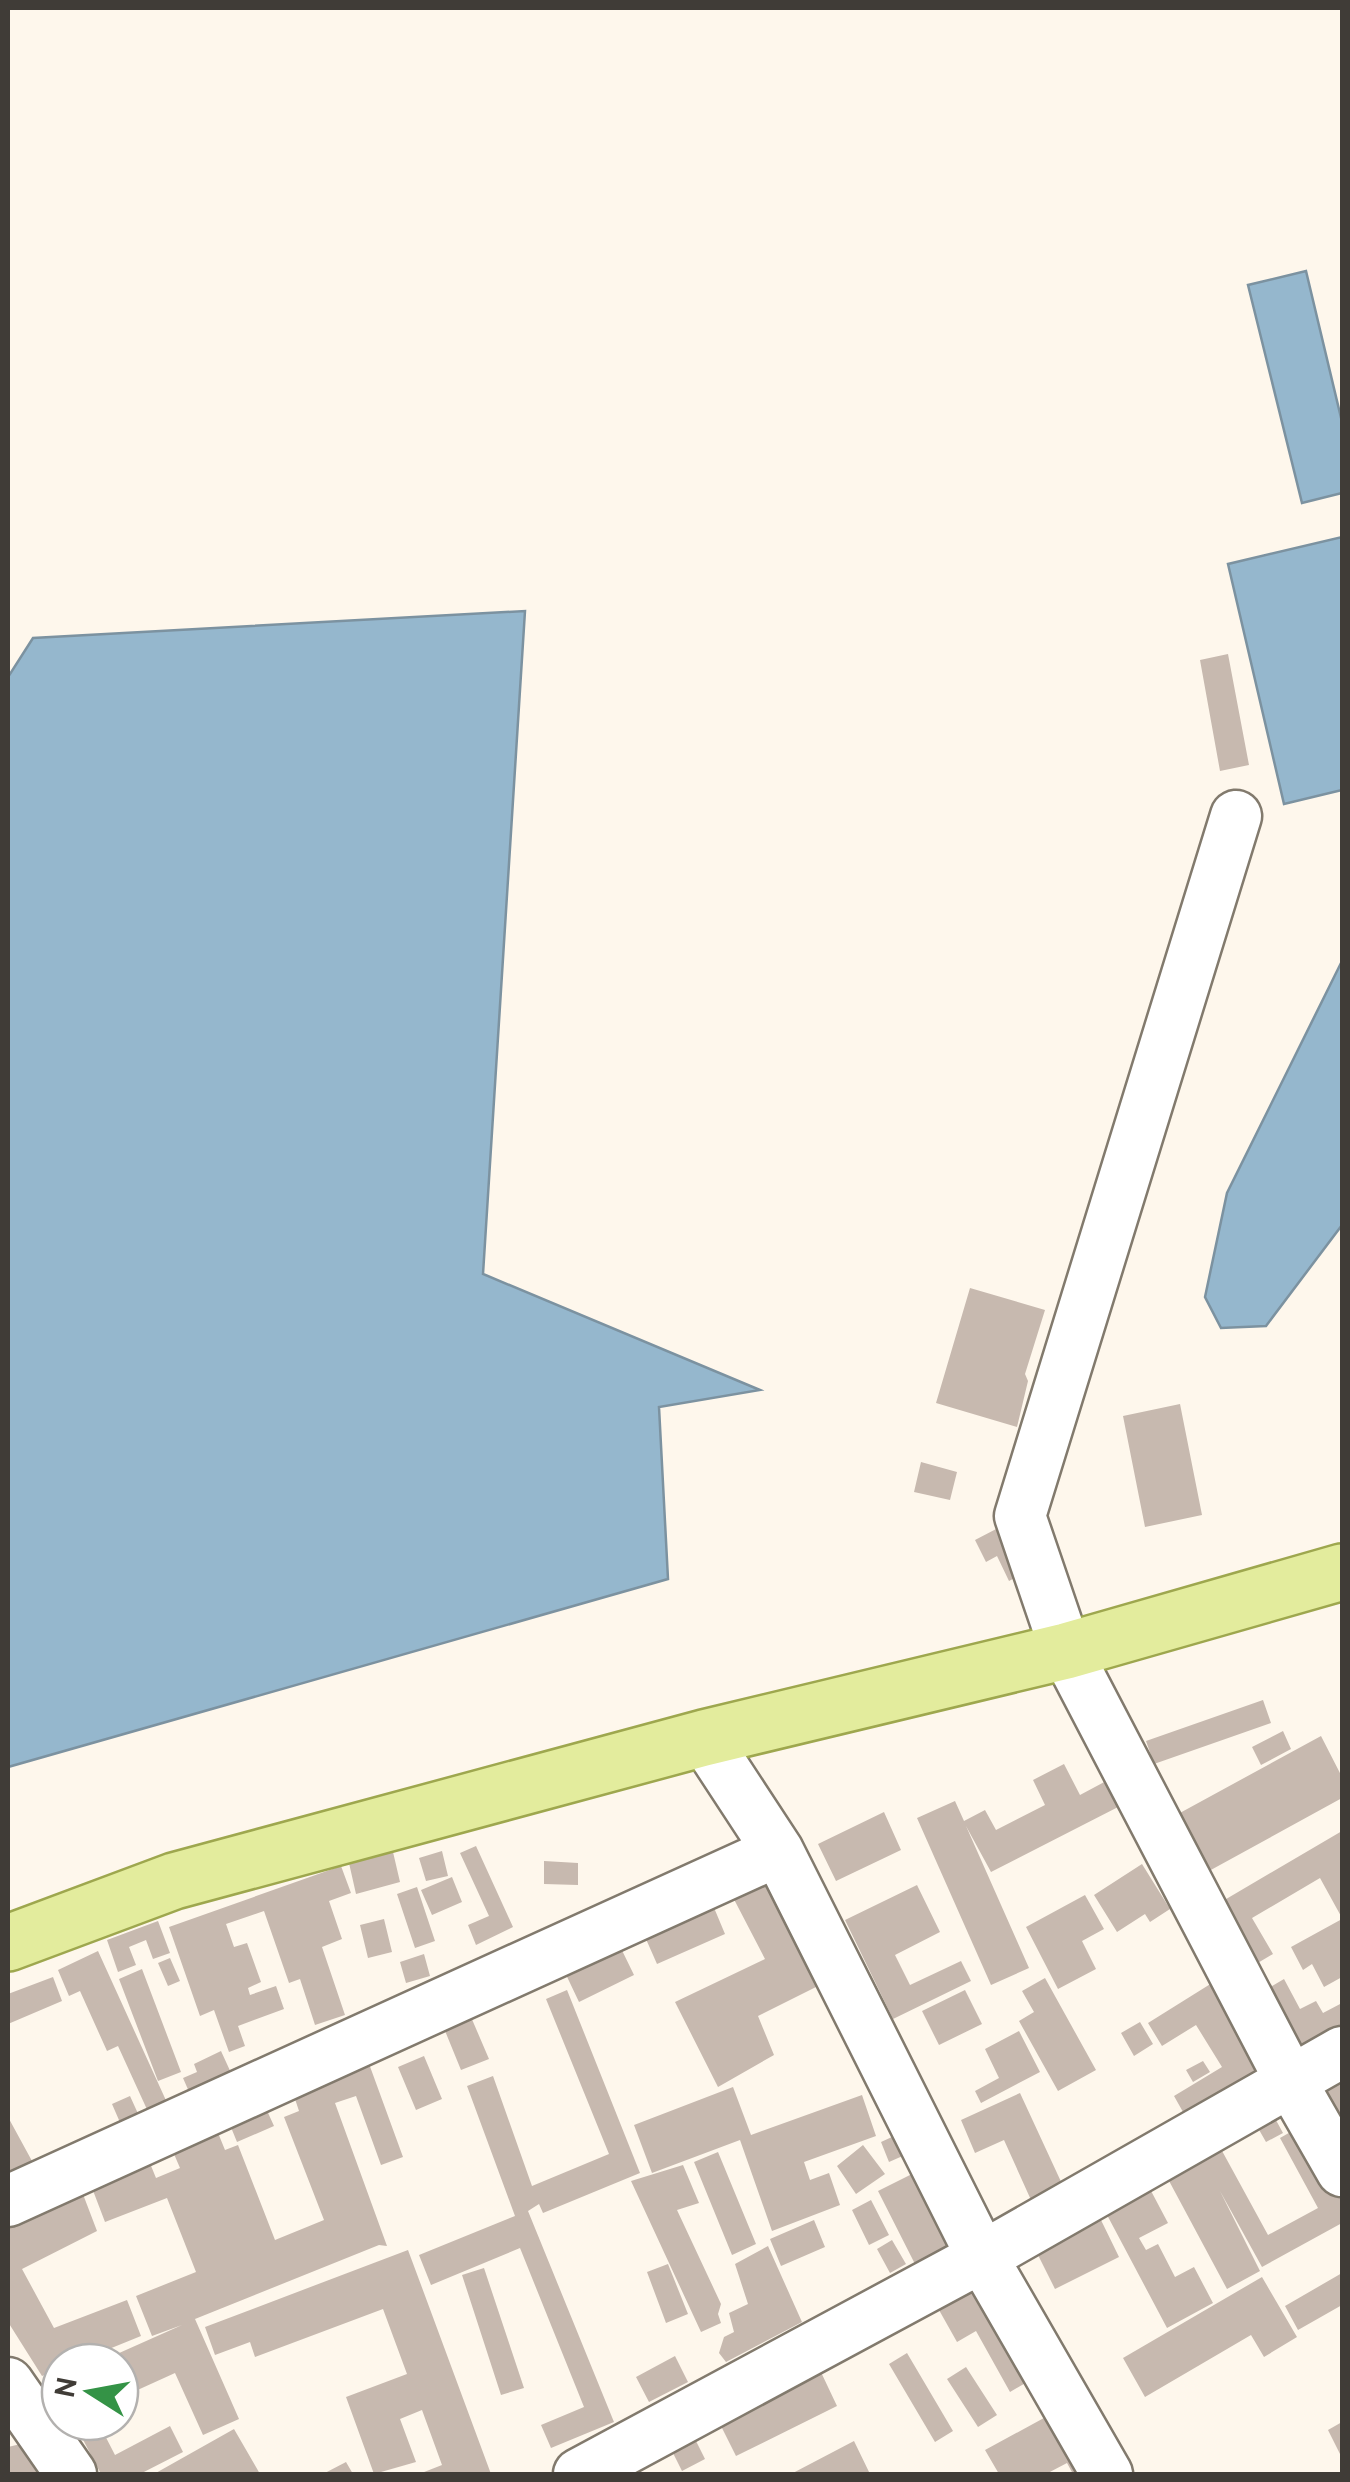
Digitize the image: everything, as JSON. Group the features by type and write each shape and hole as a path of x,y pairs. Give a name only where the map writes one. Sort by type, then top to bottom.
{"main road":[{"path":"8,1942 174,1880 704,1738 1066,1651 1342,1572"}],"street":[{"path":"1236,816 1020,1516 1066,1651 1291,2082 1342,2171"},
{"path":"704,1738 778,1852 982,2257 1107,2474"},
{"path":"8,2201 778,1852"},
{"path":"579,2474 982,2257 1342,2052"},
{"path":"8,2382 71,2474"}],"water":[{"path":"1306,271 1342,422 1342,493 1302,503 1248,285"},
{"path":"1342,537 1342,790 1284,804 1228,564"},
{"path":"525,611 483,1274 760,1390 659,1407 668,1579 8,1767 8,677 33,638"},
{"path":"1342,961 1342,1225 1266,1326 1221,1328 1205,1297 1227,1193"}],"building":[{"path":"1228,654 1249,765 1220,771 1200,660"},
{"path":"970,1288 1045,1310 1025,1374 1028,1381 1017,1427 936,1403"},
{"path":"1180,1404 1202,1515 1145,1527 1123,1416"},
{"path":"921,1462 957,1472 950,1500 914,1492"},
{"path":"1000,1527 1024,1573 1009,1581 997,1556 986,1562 975,1540"},
{"path":"1263,1700 1271,1723 1154,1764 1146,1741"},
{"path":"1283,1731 1291,1749 1261,1765 1252,1747"},
{"path":"1321,1736 1342,1777 1342,1798 1209,1871 1178,1814"},
{"path":"1064,1764 1080,1795 1108,1780 1122,1805 991,1872 966,1826 1029,1968 991,1985 917,1818 955,1801 964,1821 985,1810 996,1830 1045,1805 1033,1780"},
{"path":"884,1812 901,1850 836,1881 818,1844"},
{"path":"1342,1831 1342,1918 1320,1878 1252,1918 1273,1954 1251,1967 1216,1905"},
{"path":"476,1846 513,1927 476,1945 468,1925 489,1916 460,1853"},
{"path":"442,1851 448,1876 426,1881 419,1858"},
{"path":"393,1852 400,1882 356,1894 349,1863"},
{"path":"544,1861 578,1863 578,1885 544,1884"},
{"path":"759,1863 824,1983 758,2016 774,2055 718,2087 675,2002 765,1959 725,1882"},
{"path":"1142,1864 1170,1909 1150,1922 1145,1914 1117,1932 1094,1895"},
{"path":"341,1866 351,1893 329,1901 342,1939 322,1947 345,2015 315,2025 300,1979 289,1983 264,1911 226,1924 234,1947 247,1943 261,1982 248,1988 250,1995 276,1986 284,2009 238,2026 245,2046 229,2052 214,2010 200,2016 169,1927"},
{"path":"452,1877 462,1902 432,1915 421,1890"},
{"path":"917,1885 940,1932 895,1955 910,1985 961,1961 971,1981 893,2019 845,1920"},
{"path":"417,1887 435,1941 415,1948 397,1894"},
{"path":"707,1891 725,1934 657,1964 638,1921"},
{"path":"1085,1895 1104,1929 1082,1941 1096,1969 1058,1989 1026,1927"},
{"path":"384,1919 392,1952 368,1958 360,1925"},
{"path":"1342,1919 1342,1977 1324,1987 1312,1964 1303,1970 1291,1947"},
{"path":"158,1921 170,1953 153,1959 146,1940 129,1947 136,1965 118,1972 107,1940"},
{"path":"615,1936 634,1975 579,2002 560,1962"},
{"path":"98,1951 169,2107 150,2116 118,2046 107,2051 80,1991 69,1996 58,1970"},
{"path":"424,1954 430,1976 406,1983 400,1962"},
{"path":"170,1958 180,1981 168,1986 158,1963"},
{"path":"142,1969 181,2072 158,2081 119,1979"},
{"path":"53,1977 62,2001 8,2024 8,1994"},
{"path":"1045,1978 1096,2070 1058,2091 1019,2021 1034,2012 1022,1991"},
{"path":"1284,1979 1300,2009 1316,2001 1323,2013 1342,2003 1342,2031 1296,2056 1262,1992"},
{"path":"1212,1983 1266,2070 1187,2119 1174,2096 1222,2067 1196,2025 1162,2046 1148,2023"},
{"path":"567,1990 640,2173 543,2213 539,2204 528,2211 614,2422 551,2448 541,2425 584,2407 520,2248 431,2285 419,2255 515,2216 467,2086 493,2076 532,2186 609,2154 546,1999"},
{"path":"965,1990 982,2024 939,2045 922,2011"},
{"path":"468,2010 489,2059 461,2070 441,2021"},
{"path":"1140,2022 1153,2044 1134,2056 1121,2033"},
{"path":"1019,2031 1040,2072 981,2103 975,2091 999,2078 985,2049"},
{"path":"221,2051 232,2075 190,2094 183,2078 197,2072 194,2064"},
{"path":"424,2056 442,2099 416,2110 398,2067"},
{"path":"368,2061 403,2157 381,2165 356,2096 335,2103 387,2246 379,2245 195,2319 239,2419 203,2435 175,2373 140,2389 140,2344 182,2325 152,2336 136,2296 196,2272 167,2198 105,2222 89,2180 147,2156 156,2178 180,2168 171,2147 216,2128 225,2150 238,2145 275,2240 324,2220 284,2117 299,2111 292,2090"},
{"path":"1203,2061 1210,2072 1193,2082 1186,2070"},
{"path":"1342,2083 1342,2137 1321,2094"},
{"path":"733,2087 751,2135 862,2095 876,2136 804,2162 810,2180 829,2173 840,2205 772,2231 740,2140 652,2173 634,2125"},
{"path":"1020,2093 1063,2186 1031,2200 1004,2140 975,2153 961,2120"},
{"path":"130,2096 140,2118 122,2127 112,2104"},
{"path":"264,2104 274,2126 237,2142 228,2120"},
{"path":"1271,2111 1283,2133 1266,2142 1254,2121"},
{"path":"8,2117 32,2161 8,2175"},
{"path":"1294,2130 1342,2193 1342,2223 1262,2267 1220,2191 1260,2271 1227,2289 1168,2179 1221,2149 1268,2235 1318,2208 1280,2138"},
{"path":"905,2131 914,2151 889,2162 881,2142"},
{"path":"863,2145 885,2174 856,2194 837,2166"},
{"path":"718,2152 756,2244 732,2255 694,2162"},
{"path":"683,2165 699,2203 677,2210 721,2304 721,2323 701,2332 631,2181"},
{"path":"920,2170 958,2245 916,2266 878,2191"},
{"path":"81,2189 97,2231 22,2269 54,2328 127,2300 141,2336 126,2342 40,2342 40,2373 8,2322 8,2224"},
{"path":"1150,2189 1168,2223 1139,2238 1146,2250 1158,2244 1175,2277 1194,2267 1213,2303 1167,2328 1106,2213"},
{"path":"871,2200 889,2235 869,2245 852,2210"},
{"path":"1100,2218 1119,2257 1055,2289 1035,2249"},
{"path":"814,2220 825,2247 781,2266 770,2239"},
{"path":"892,2240 906,2264 890,2273 877,2249"},
{"path":"768,2246 802,2322 726,2362 719,2353 724,2337 734,2332 729,2313 748,2304 735,2264"},
{"path":"408,2250 491,2474 419,2474 442,2465 422,2410 400,2419 416,2462 374,2474 346,2397 407,2374 383,2309 255,2357 250,2342 215,2355 205,2327"},
{"path":"668,2264 688,2314 666,2323 647,2272"},
{"path":"484,2268 524,2388 501,2395 462,2275"},
{"path":"1342,2273 1342,2305 1298,2330 1285,2306"},
{"path":"1262,2277 1297,2337 1264,2357 1251,2335 1145,2397 1123,2358"},
{"path":"983,2286 1034,2378 1010,2392 976,2331 957,2342 939,2310"},
{"path":"907,2353 953,2431 935,2442 889,2364"},
{"path":"675,2356 688,2382 649,2402 636,2377"},
{"path":"966,2367 997,2415 978,2427 947,2379"},
{"path":"819,2368 837,2406 736,2456 717,2418"},
{"path":"1064,2407 1099,2474 1073,2474 1067,2463 1046,2474 999,2474 985,2450"},
{"path":"1342,2422 1342,2458 1328,2430"},
{"path":"170,2426 183,2452 140,2474 101,2474 84,2442 108,2442 115,2455"},
{"path":"234,2429 260,2474 154,2474"},
{"path":"693,2435 705,2459 682,2471 670,2447"},
{"path":"854,2441 870,2474 791,2474"},
{"path":"29,2442 38,2473 8,2474 8,2447"},
{"path":"346,2462 353,2474 323,2474"}]}
